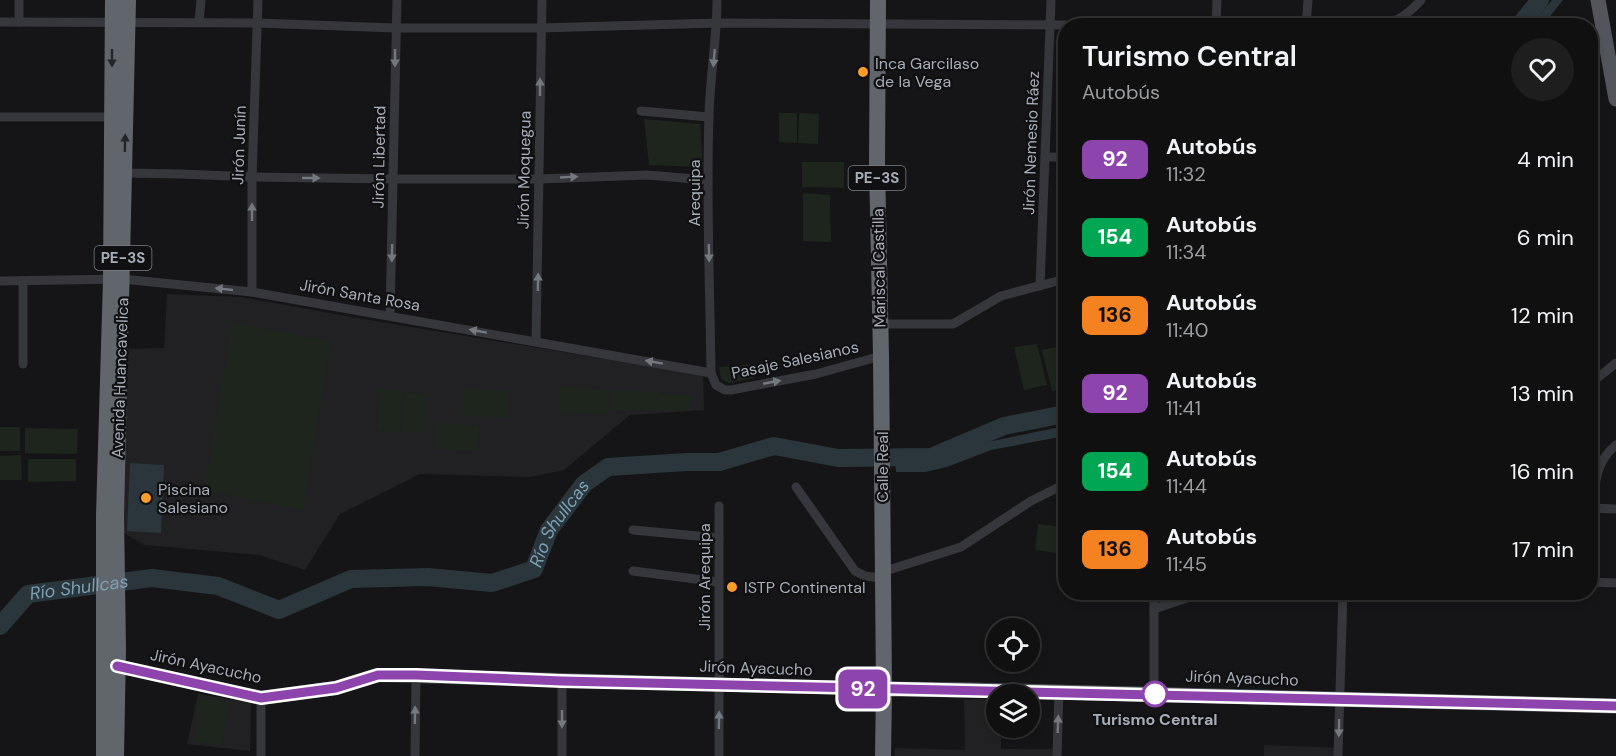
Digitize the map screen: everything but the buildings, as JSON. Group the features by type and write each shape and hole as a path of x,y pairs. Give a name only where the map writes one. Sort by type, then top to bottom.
{"highway":[{"name":"Avenida Huancavelica","path":"113,0 120,22 117,279 110,516 117,756"},
{"name":"Avenida Huancavelica","path":"118,173 112,117 120,22 128,0"},
{"name":"Mariscal Castilla","path":"878,0 876,165 881,356"},
{"name":"Calle Real","path":"881,356 883,756"},
{"name":"Avenida Huancavelica","path":"104,756 113,654"}],"main road":[{"path":"1598,0 1616,99"},
{"name":"Jirón Ayacucho","path":"884,690 1154,694 1616,706"}],"street":[{"path":"19,0 19,22"},
{"path":"200,22 201,0"},
{"name":"Jirón Junín","path":"252,292 252,177 258,0"},
{"name":"Jirón Libertad","path":"390,315 397,0"},
{"name":"Jirón Moquegua","path":"536,341 542,0"},
{"name":"Arequipa","path":"716,385 711,373 707,180 717,0"},
{"name":"Jirón Nemesio Ráez","path":"1040,286 1051,0"},
{"path":"1216,0 1216,18"},
{"path":"1307,18 1308,0"},
{"path":"1401,18 1421,0"},
{"path":"0,22 258,22 395,28 540,28 717,23 1058,24"},
{"path":"641,111 709,117"},
{"path":"0,117 112,117"},
{"path":"1045,157 1058,157"},
{"path":"118,173 393,179 540,179 647,175 707,180"},
{"name":"Jirón Santa Rosa","path":"0,281 117,279 252,292 711,373"},
{"path":"23,281 23,364"},
{"path":"880,324 953,324 1001,296 1058,281"},
{"name":"Pasaje Salesianos","path":"716,385 725,390 731,390 816,374 881,356"},
{"path":"1598,378 1616,363"},
{"path":"1598,470 1608,452 1616,445"},
{"path":"796,487 855,571 865,576 961,548 1031,501 1058,488"},
{"name":"Jirón Arequipa","path":"718,756 719,506"},
{"path":"1598,508 1616,508"},
{"path":"633,530 719,538"},
{"path":"633,571 719,582"},
{"path":"1598,582 1616,583"},
{"path":"1154,600 1154,694"},
{"path":"1154,609 1181,600"},
{"path":"1338,756 1343,600"},
{"name":"Jirón Ayacucho","path":"113,654 261,698 336,688 378,675 884,690"},
{"path":"415,756 416,675"},
{"path":"562,681 562,756"},
{"path":"1057,756 1059,692"},
{"path":"261,698 261,756"}],"shaded area":[{"path":"1552,0 1563,0 1549,18 1537,18"},
{"path":"779,113 797,113 797,143 779,142"},
{"path":"799,113 819,114 818,144 798,143"},
{"path":"644,119 700,124 703,167 649,165"},
{"path":"802,162 844,162 844,188 802,187"},
{"path":"803,193 830,195 831,242 803,241"},
{"path":"167,294 241,297 703,375 704,410 630,415 564,470 530,477 420,474 340,514 305,570 259,555 144,545 122,532 126,349 164,348"},
{"path":"232,322 331,342 303,510 204,490"},
{"path":"1037,344 1047,385 1024,390 1014,347"},
{"path":"1058,347 1058,390 1052,391 1042,350"},
{"path":"752,364 754,378 729,383 721,379 719,367"},
{"path":"560,386 607,390 607,414 560,412"},
{"path":"464,388 509,391 508,418 462,415"},
{"path":"379,389 401,391 400,432 377,431"},
{"path":"611,390 657,392 658,406 659,394 691,395 690,411 612,410"},
{"path":"405,392 426,394 424,433 402,432"},
{"path":"436,423 479,425 478,451 435,449"},
{"path":"0,427 20,427 20,451 0,451"},
{"path":"1058,427 1058,437 991,450 947,467 925,472 896,472 895,461"},
{"path":"25,428 78,429 77,454 25,453"},
{"path":"21,455 22,480 0,480 0,456"},
{"path":"28,459 76,459 76,481 28,482"},
{"name":"Piscina Salesiano","path":"130,463 164,465 161,533 127,531"},
{"path":"1038,524 1058,526 1058,553 1035,550"},
{"path":"198,694 251,703 250,751 187,744"},
{"path":"200,697 229,701 222,745 194,741"},
{"path":"986,699 986,738 1001,738 1001,749 1053,749 1053,756 895,756 895,748 965,750 964,700"},
{"path":"1264,745 1341,748 1341,756 1264,756"}],"waterway":[{"name":"Río Shullcas","path":"1525,18 1540,0"},
{"name":"Río Shullcas","path":"0,626 28,594 152,578 218,586 279,610 351,579 428,577 492,583 534,569 549,530 584,484 608,467 719,462 774,446 838,458 931,457 1004,426 1058,415"}],"bus line":[{"name":"92","path":"117,666 261,698 336,688 378,675 416,675 884,690 991,690 1616,706"}],"place":[{"name":"Inca Garcilaso de la Vega","path":"863,72"},
{"name":"Piscina Salesiano","path":"146,498"},
{"name":"ISTP Continental","path":"732,587"},
{"name":"Turismo Central","path":"1155,694"}]}
